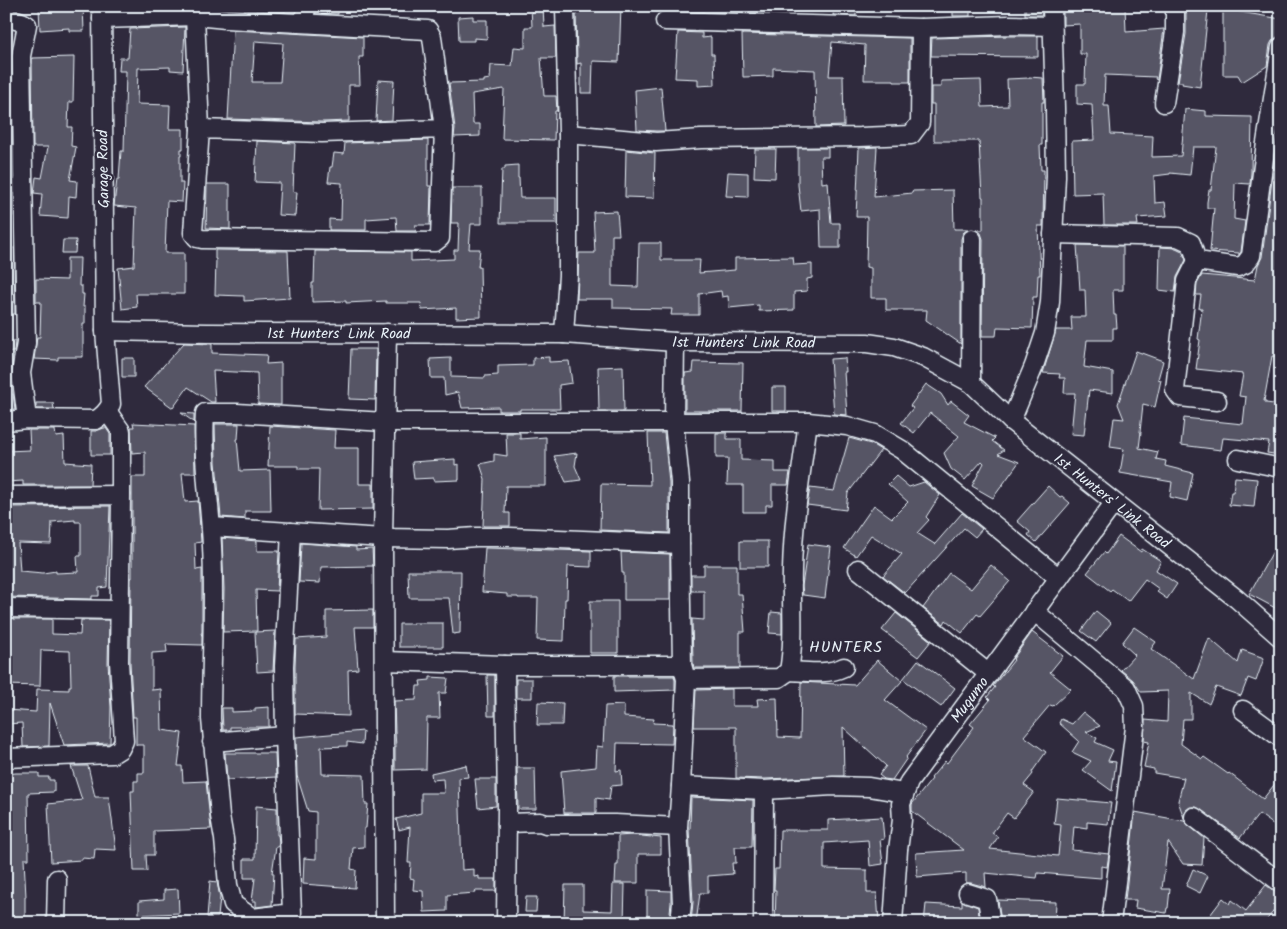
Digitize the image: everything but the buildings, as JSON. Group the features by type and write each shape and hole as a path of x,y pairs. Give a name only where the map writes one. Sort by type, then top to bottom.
{"street":[{"path":"564,334 568,275 568,134 565,6"},
{"path":"1011,421 1046,333 1050,302 1056,167 1052,6"},
{"path":"1164,103 1175,32 1175,6"},
{"path":"102,13 194,16 226,19 305,14 428,30 432,37 444,129 440,238 435,242 425,242 197,238 193,233 200,128 194,16"},
{"name":"Garage Road","path":"102,13 105,332 111,404 107,411"},
{"path":"6,19 16,19 27,25 21,56 26,345 21,373 27,419"},
{"path":"665,21 921,28 1008,25 1052,26"},
{"path":"568,134 656,142 701,138 911,135 920,123 921,28"},
{"path":"1197,262 1238,267 1245,264 1252,256 1266,143 1281,47"},
{"path":"200,128 322,133 444,129"},
{"path":"1053,234 1178,237 1191,243 1197,262 1187,281 1175,390 1180,397 1217,401"},
{"path":"971,383 972,239"},
{"name":"1st Hunters' Link Road","path":"105,332 564,334 675,342 859,343 894,347 923,357 971,383 1011,421 1237,599 1281,638"},
{"path":"385,923 383,538 387,333"},
{"path":"675,342 674,423 680,482 684,672 682,786 678,827 682,903 680,923"},
{"path":"6,421 27,419 96,420 107,411 121,431 119,662 124,741 120,749 112,754 6,758"},
{"path":"291,532 284,666 292,913 253,918 233,904 228,885 212,742 213,566 204,431 205,413 237,413 385,422 808,422 847,426 875,434 902,450 1059,578"},
{"path":"790,671 795,521 808,422"},
{"path":"1238,459 1281,468"},
{"path":"6,496 121,496"},
{"name":"Mugumo","path":"893,923 902,820 901,804 909,782 1114,503"},
{"path":"211,527 383,538 448,539 476,536 680,544"},
{"path":"858,569 989,674"},
{"path":"6,608 119,610"},
{"path":"1034,611 1126,688 1134,706 1135,726 1111,923"},
{"path":"384,661 684,672 779,678 790,671 828,673 844,667"},
{"path":"505,665 506,923"},
{"path":"1243,710 1281,738"},
{"path":"212,742 285,736"},
{"path":"682,786 764,790 833,786 869,788 904,793"},
{"path":"763,923 764,790"},
{"path":"1194,817 1281,883"},
{"path":"507,823 540,822 546,824 615,824 678,827"},
{"path":"56,923 57,880"},
{"path":"968,893 987,899 991,923"}],"district":[{"name":"HUNTERS","path":"846,646"}]}
